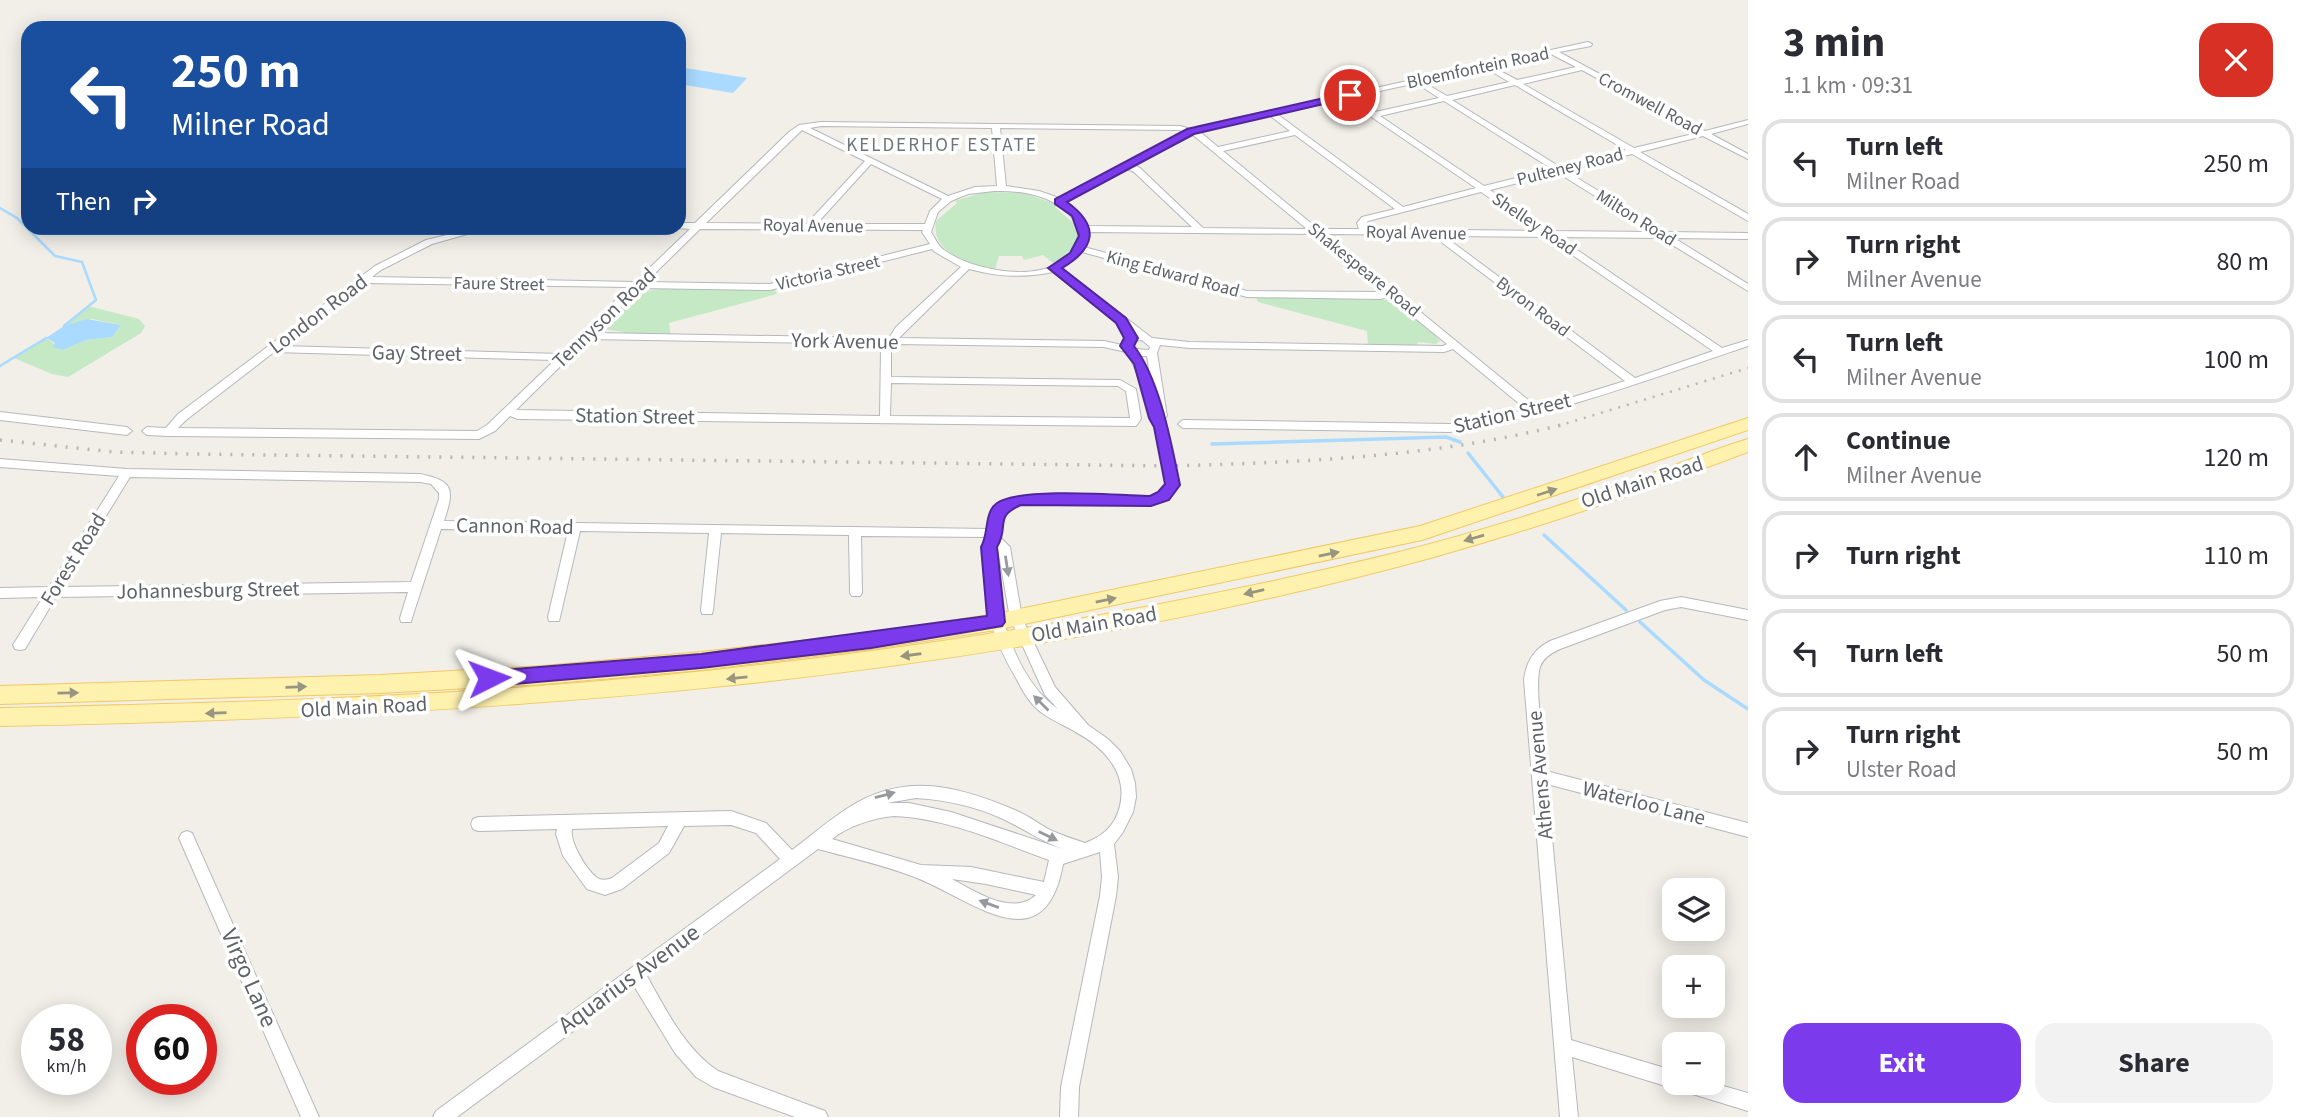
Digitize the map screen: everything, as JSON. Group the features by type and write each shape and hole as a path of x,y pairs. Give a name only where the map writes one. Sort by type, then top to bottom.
{"main road":[{"name":"Old Main Road","path":"0,718 373,708 540,697 804,671 1010,629 1422,533 1748,424"},
{"name":"Old Main Road","path":"0,695 223,690 543,675 701,661 871,641 1137,618 1390,562 1479,537 1748,445"}],"street":[{"name":"Bloemfontein Road","path":"802,127 821,124 1180,128 1191,131 1588,44"},
{"name":"Cromwell Road","path":"1553,52 1748,157"},
{"path":"1487,66 1748,218"},
{"name":"Bloemfontein Road","path":"1373,115 1583,68"},
{"name":"Milton Road","path":"1417,81 1748,288"},
{"name":"Shelley Road","path":"1346,96 1721,352"},
{"path":"1271,113 1402,210"},
{"name":"Pulteney Road","path":"1365,232 1362,223 1364,220 1748,122"},
{"path":"996,126 1002,188"},
{"path":"686,226 699,225 802,127 948,199"},
{"path":"1059,201 1191,131"},
{"name":"Shakespeare Road","path":"1191,131 1535,411"},
{"path":"1217,150 1297,132"},
{"path":"816,226 817,218 870,161"},
{"path":"1128,166 1137,170 1200,230"},
{"path":"1002,188 1027,190 1059,201 1076,214 1084,229 1080,249 1054,268 1017,275 966,267 947,258 934,246 927,227 936,209 948,199 974,190 1002,188"},
{"name":"Royal Avenue","path":"699,225 927,227"},
{"name":"Tennyson Road","path":"508,411 699,225"},
{"name":"Royal Avenue","path":"1084,229 1748,236"},
{"name":"Byron Road","path":"1435,233 1632,381"},
{"name":"London Road","path":"168,432 176,422 362,280 409,250 450,235"},
{"name":"Victoria Street","path":"637,286 778,287 934,246"},
{"name":"King Edward Road","path":"1080,249 1247,294 1380,296 1392,293"},
{"path":"885,419 886,349 900,329 966,267"},
{"path":"1054,268 1150,346 1162,417 1161,427"},
{"name":"Faure Street","path":"362,280 637,286"},
{"path":"1086,730 1059,718 1040,702 1010,629 989,547 999,509 1020,500 1141,502 1163,496 1171,489 1173,480 1161,427 1121,321"},
{"name":"York Avenue","path":"586,336 1130,345"},
{"name":"Station Street","path":"1183,424 1450,428 1479,425 1535,411 1748,343"},
{"path":"1130,345 1444,349 1455,345"},
{"path":"1130,345 1150,346"},
{"name":"Gay Street","path":"271,349 564,357"},
{"name":"Station Street","path":"508,411 518,415 1132,424 1136,416 1130,389 1120,383 886,380"},
{"path":"147,432 474,436 491,428 508,411"},
{"path":"0,416 127,431"},
{"name":"Cannon Road","path":"0,463 127,473 428,479 442,485 445,492 438,525 855,531 994,536"},
{"name":"Forest Road","path":"20,645 127,473"},
{"path":"406,618 438,525"},
{"path":"554,617 575,527"},
{"path":"707,610 715,529"},
{"path":"855,531 856,593"},
{"path":"822,836 919,872 978,900 1013,911 1030,910 1037,905 1052,884 1057,856 1068,857 1106,842 1127,816 1130,800 1128,783 1112,752 1086,730 1051,691 1010,629 1004,547 994,536"},
{"path":"0,587 18,593"},
{"name":"Johannesburg Street","path":"0,593 416,587"},
{"name":"Athens Avenue","path":"1569,1117 1531,669 1545,650 1664,605 1681,602 1748,615"},
{"name":"Waterloo Lane","path":"1541,776 1748,830"},
{"name":"Aquarius Avenue","path":"442,1117 822,836 849,813 874,798 900,791 922,790 962,799 1013,816 1042,834 1085,850"},
{"name":"Aquarius Avenue","path":"822,836 858,817 895,808 938,817 1057,856"},
{"path":"478,824 731,818 752,824 771,836 791,859"},
{"path":"566,822 563,834 568,851 592,884 605,888 617,884 664,848 679,821"},
{"name":"Virgo Lane","path":"187,838 310,1117"},
{"path":"1069,1117 1070,1087 1108,895 1110,877 1106,842"},
{"path":"919,872 949,871 988,875 1048,891"},
{"path":"636,974 667,1024 702,1071 713,1078 819,1117"},
{"path":"1564,1046 1662,1076"},
{"path":"1725,1095 1748,1102"}],"green space":[{"path":"985,192 1024,193 1058,205 1055,207 1076,225 1075,244 1053,263 1043,255 1024,260 1022,256 999,256 995,269 954,256 939,241 936,221 957,203 955,201"},
{"path":"660,289 775,290 777,294 669,323 671,336 623,335 623,332 604,329 608,318 638,292"},
{"path":"1256,297 1390,300 1411,313 1440,341 1436,344 1418,342 1417,345 1368,345 1367,331 1258,302"},
{"path":"88,306 139,319 145,326 141,333 68,377 52,374 14,358 46,338 63,350 86,340 112,337 121,325 92,319 64,326"}],"water":[{"path":"686,68 747,78 733,93 686,85"},
{"path":"87,319 121,325 112,337 86,340 63,350 53,347 55,343 46,338 64,326"}],"waterway":[{"path":"0,208 21,222"},
{"path":"34,235 55,256 82,262 96,300 64,326"},
{"path":"0,366 46,338"},
{"path":"1212,444 1446,437 1460,442"},
{"path":"1468,453 1503,497"},
{"path":"1544,535 1626,610"},
{"path":"1640,622 1704,680 1748,709"}],"railway":[{"path":"1563,424 1748,368"},
{"path":"0,440 114,452 190,454 1172,466 1321,460 1419,451 1563,424"},
{"path":"1558,426 1563,424"}],"district":[{"name":"KELDERHOF ESTATE","path":"942,145"}],"route":[{"path":"489,678 701,661 871,641 996,622 989,547 994,538 995,517 1002,507 1009,502 1020,500 1151,501 1168,493 1173,480 1161,427 1140,364 1135,353 1127,346 1131,338 1121,321 1054,268 1074,256 1085,236 1076,214 1059,201 1191,131 1350,95"}]}
